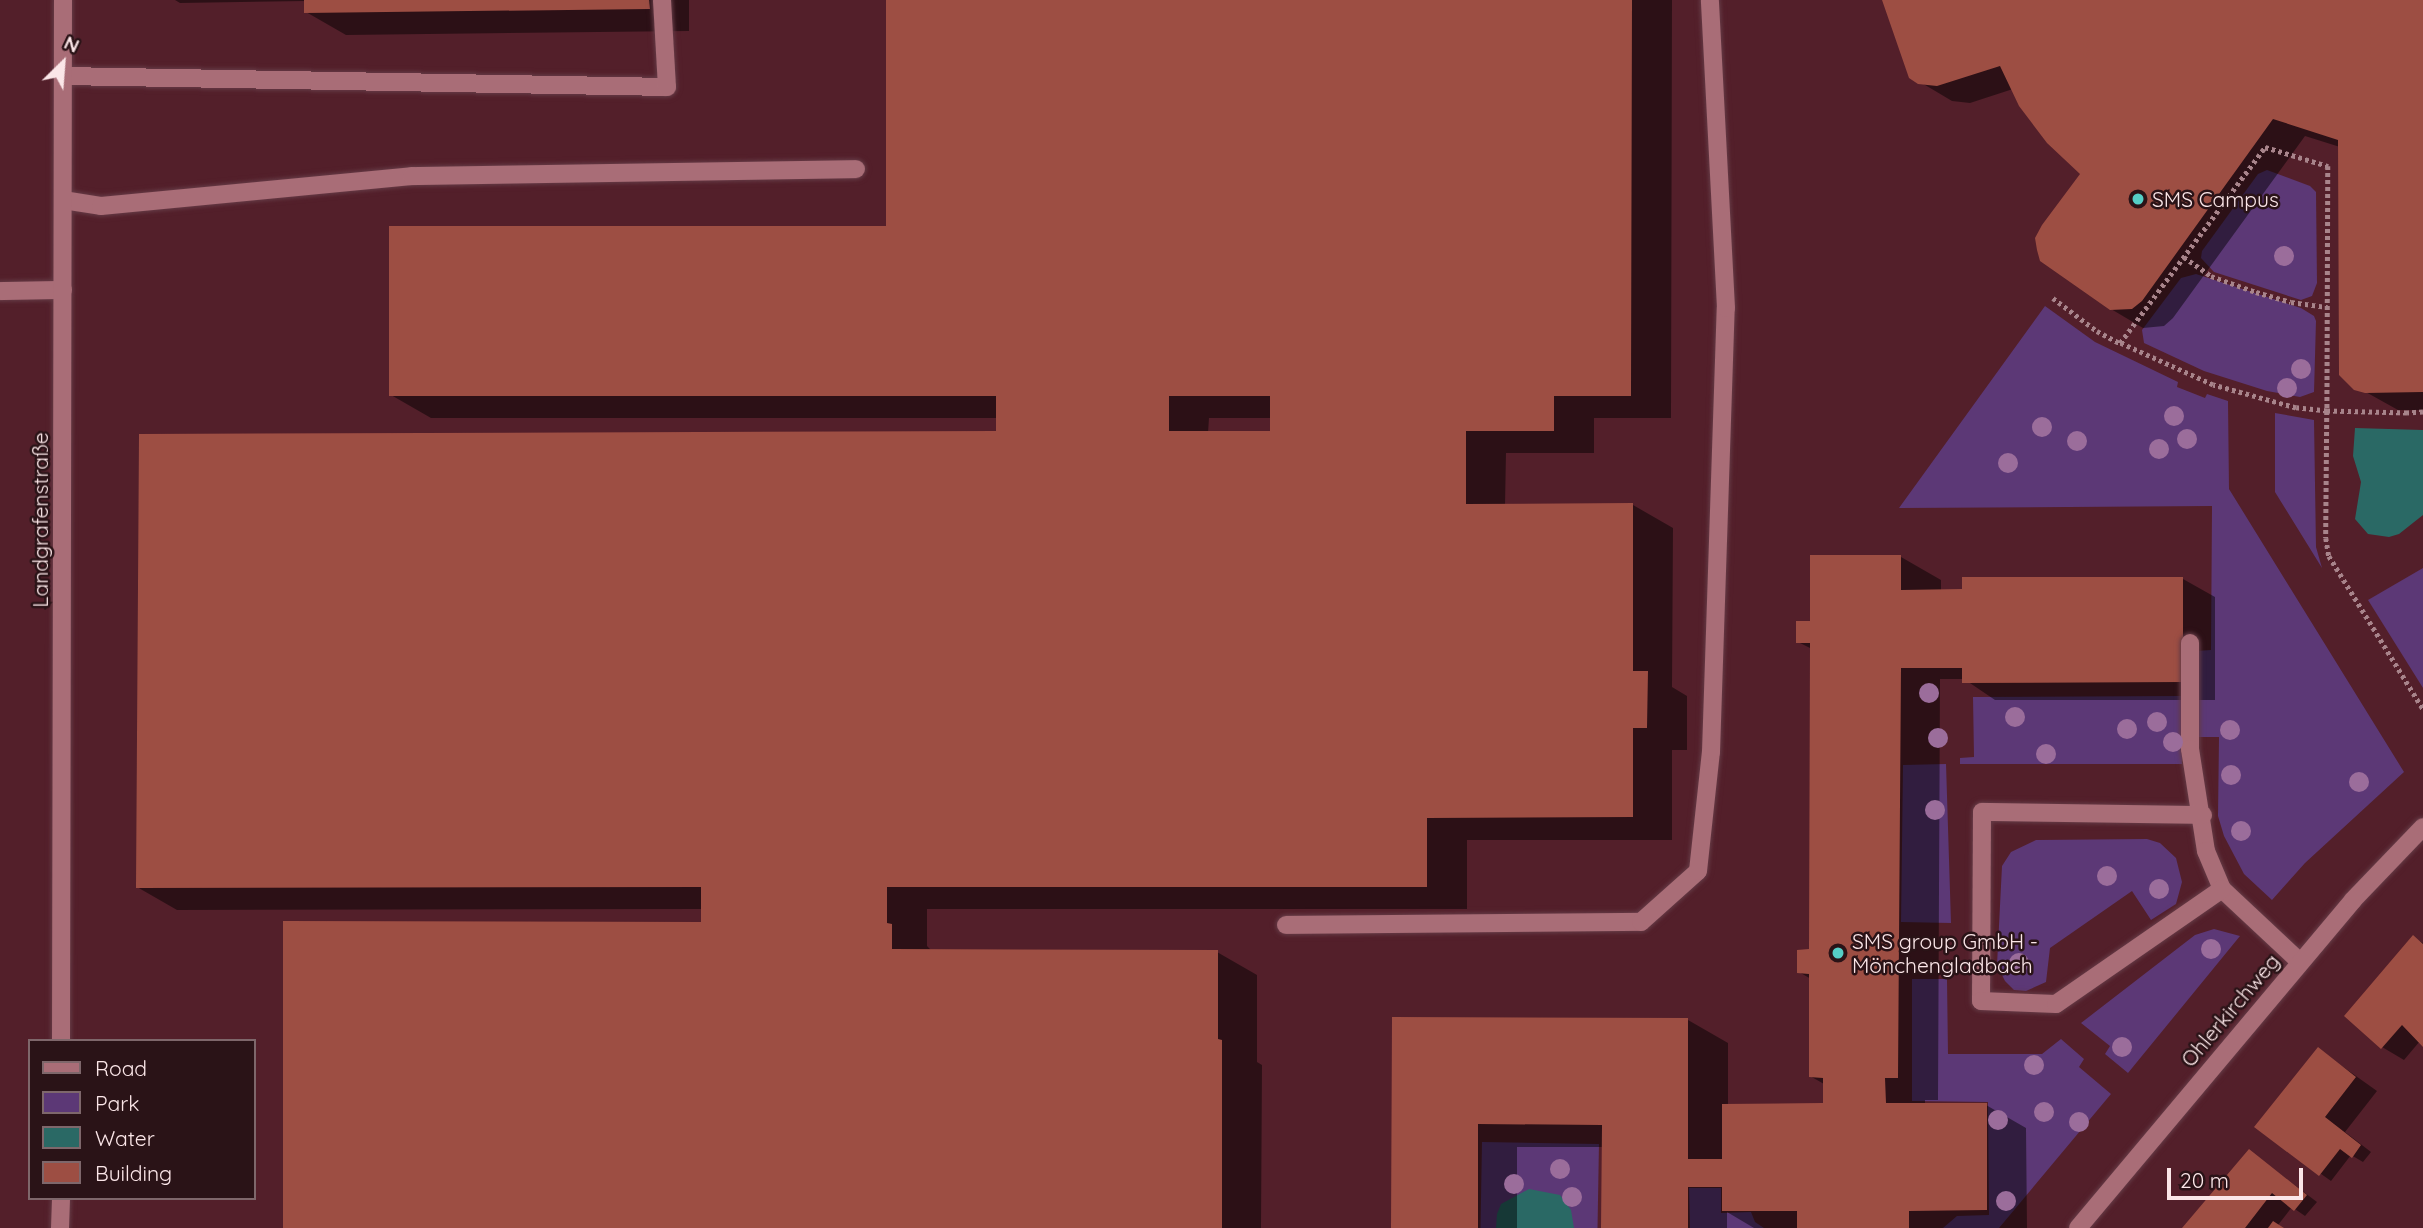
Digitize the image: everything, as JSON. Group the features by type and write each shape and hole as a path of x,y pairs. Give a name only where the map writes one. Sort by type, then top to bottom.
{"street":[{"name":"Landgrafenstraße","path":"61,1039 63,0"},
{"path":"63,76 667,87 662,0"},
{"path":"1286,925 1640,922 1698,871 1711,752 1726,308 1710,0"},
{"path":"63,200 101,206 412,176 856,169"},
{"path":"0,291 63,290"},
{"path":"2190,643 2190,750 2203,815 2206,851 2222,889 2300,962"},
{"path":"2203,815 1982,812 1981,1001 2056,1004 2222,889"},
{"name":"Ohlerkirchweg","path":"2078,1228 2353,900 2423,827"},
{"path":"60,1228 61,1200"}],"path":[{"path":"2120,344 2265,148 2328,166 2326,538 2329,556 2423,709"},
{"path":"2184,257 2211,276 2256,292 2291,302 2328,307"},
{"path":"2053,298 2097,331 2120,344 2213,385 2296,408 2423,412"}],"green space":[{"path":"2267,170 2310,186 2316,192 2317,283 2312,296 2301,300 2214,272 2201,258 2202,251 2258,174"},
{"path":"2196,274 2301,308 2314,316 2314,392 2300,397 2267,391 2204,371 2144,343 2142,330 2181,278"},
{"path":"2045,306 2095,342 2178,382 2177,387 2205,398 2207,394 2228,401 2229,489 2404,772 2305,863 2272,900 2244,874 2224,836 2218,816 2219,737 2196,737 2196,651 2211,650 2212,506 1899,508"},
{"path":"2275,413 2314,420 2316,547 2322,568 2275,492"},
{"path":"2423,568 2423,688 2368,600"},
{"path":"2183,696 2182,764 1960,764 1960,758 1974,757 1973,697"},
{"path":"1946,764 1951,923 1901,922 1903,765"},
{"path":"2147,839 2160,843 2176,858 2182,882 2176,904 2151,920 2132,891 2050,948 2046,982 2026,991 2014,990 2005,981 1997,965 2002,866 2011,852 2036,840"},
{"path":"2214,929 2240,936 2128,1073 2105,1054 2110,1046 2081,1023 2195,935"},
{"path":"1912,979 1947,979 1948,1054 2042,1054 2061,1039 2084,1059 2079,1067 2111,1094 1999,1228 1943,1228 1957,1216 1989,1215 1988,1102 1912,1101"},
{"path":"1482,1142 1599,1144 1598,1228 1480,1228"},
{"path":"1689,1188 1721,1188 1721,1213 1751,1212 1755,1222 1764,1228 1690,1228"}],"water":[{"path":"2355,428 2423,430 2423,515 2399,534 2389,537 2368,534 2355,519 2361,482 2353,456"},
{"path":"1529,1189 1560,1195 1571,1210 1574,1228 1496,1228 1501,1204"}],"building":[{"path":"304,0 649,0 650,9 304,13"},
{"path":"886,0 1632,0 1631,396 1554,396 1554,431 1466,431 1466,504 1633,503 1633,671 1648,671 1647,728 1633,728 1633,817 1427,818 1427,887 887,887 887,923 892,924 892,949 1218,950 1218,1039 1222,1040 1222,1228 283,1228 283,921 701,922 701,887 136,888 139,434 996,431 996,396 389,396 389,226 886,226","holes":["1169,396 1270,396 1270,431 1169,431"]},
{"name":"SMS Campus","path":"1882,0 2423,0 2423,392 2365,393 2354,390 2339,375 2338,140 2273,119 2142,301 2132,309 2110,310 2040,261 2037,250 2035,238 2042,225 2080,174 2047,143 2019,106 2000,66 1937,86 1918,84 1909,78"},
{"path":"1810,555 1901,555 1901,590 1962,589 1962,577 2183,577 2183,682 1962,683 1962,668 1901,668 1898,1078 1885,1078 1886,1103 1987,1103 1987,1210 1909,1211 1909,1228 1797,1228 1797,1211 1722,1211 1722,1187 1688,1187 1688,1228 1601,1228 1602,1125 1478,1124 1478,1228 1391,1228 1392,1017 1688,1018 1688,1159 1722,1159 1722,1104 1823,1103 1823,1078 1809,1077 1809,974 1797,973 1797,950 1809,949 1810,643 1796,643 1796,621 1810,621"},
{"path":"2413,935 2423,944 2423,1047 2402,1025 2381,1049 2344,1016"},
{"path":"2318,1047 2356,1077 2325,1117 2361,1145 2352,1158 2340,1149 2319,1176 2254,1127"},
{"path":"2249,1149 2307,1195 2294,1211 2272,1193 2245,1228 2182,1228"},
{"path":"2273,1221 2284,1228 2268,1228"}],"place":[{"name":"SMS Campus","path":"2138,199"},
{"name":"SMS group GmbH - Mönchengladbach","path":"1838,953"}]}
